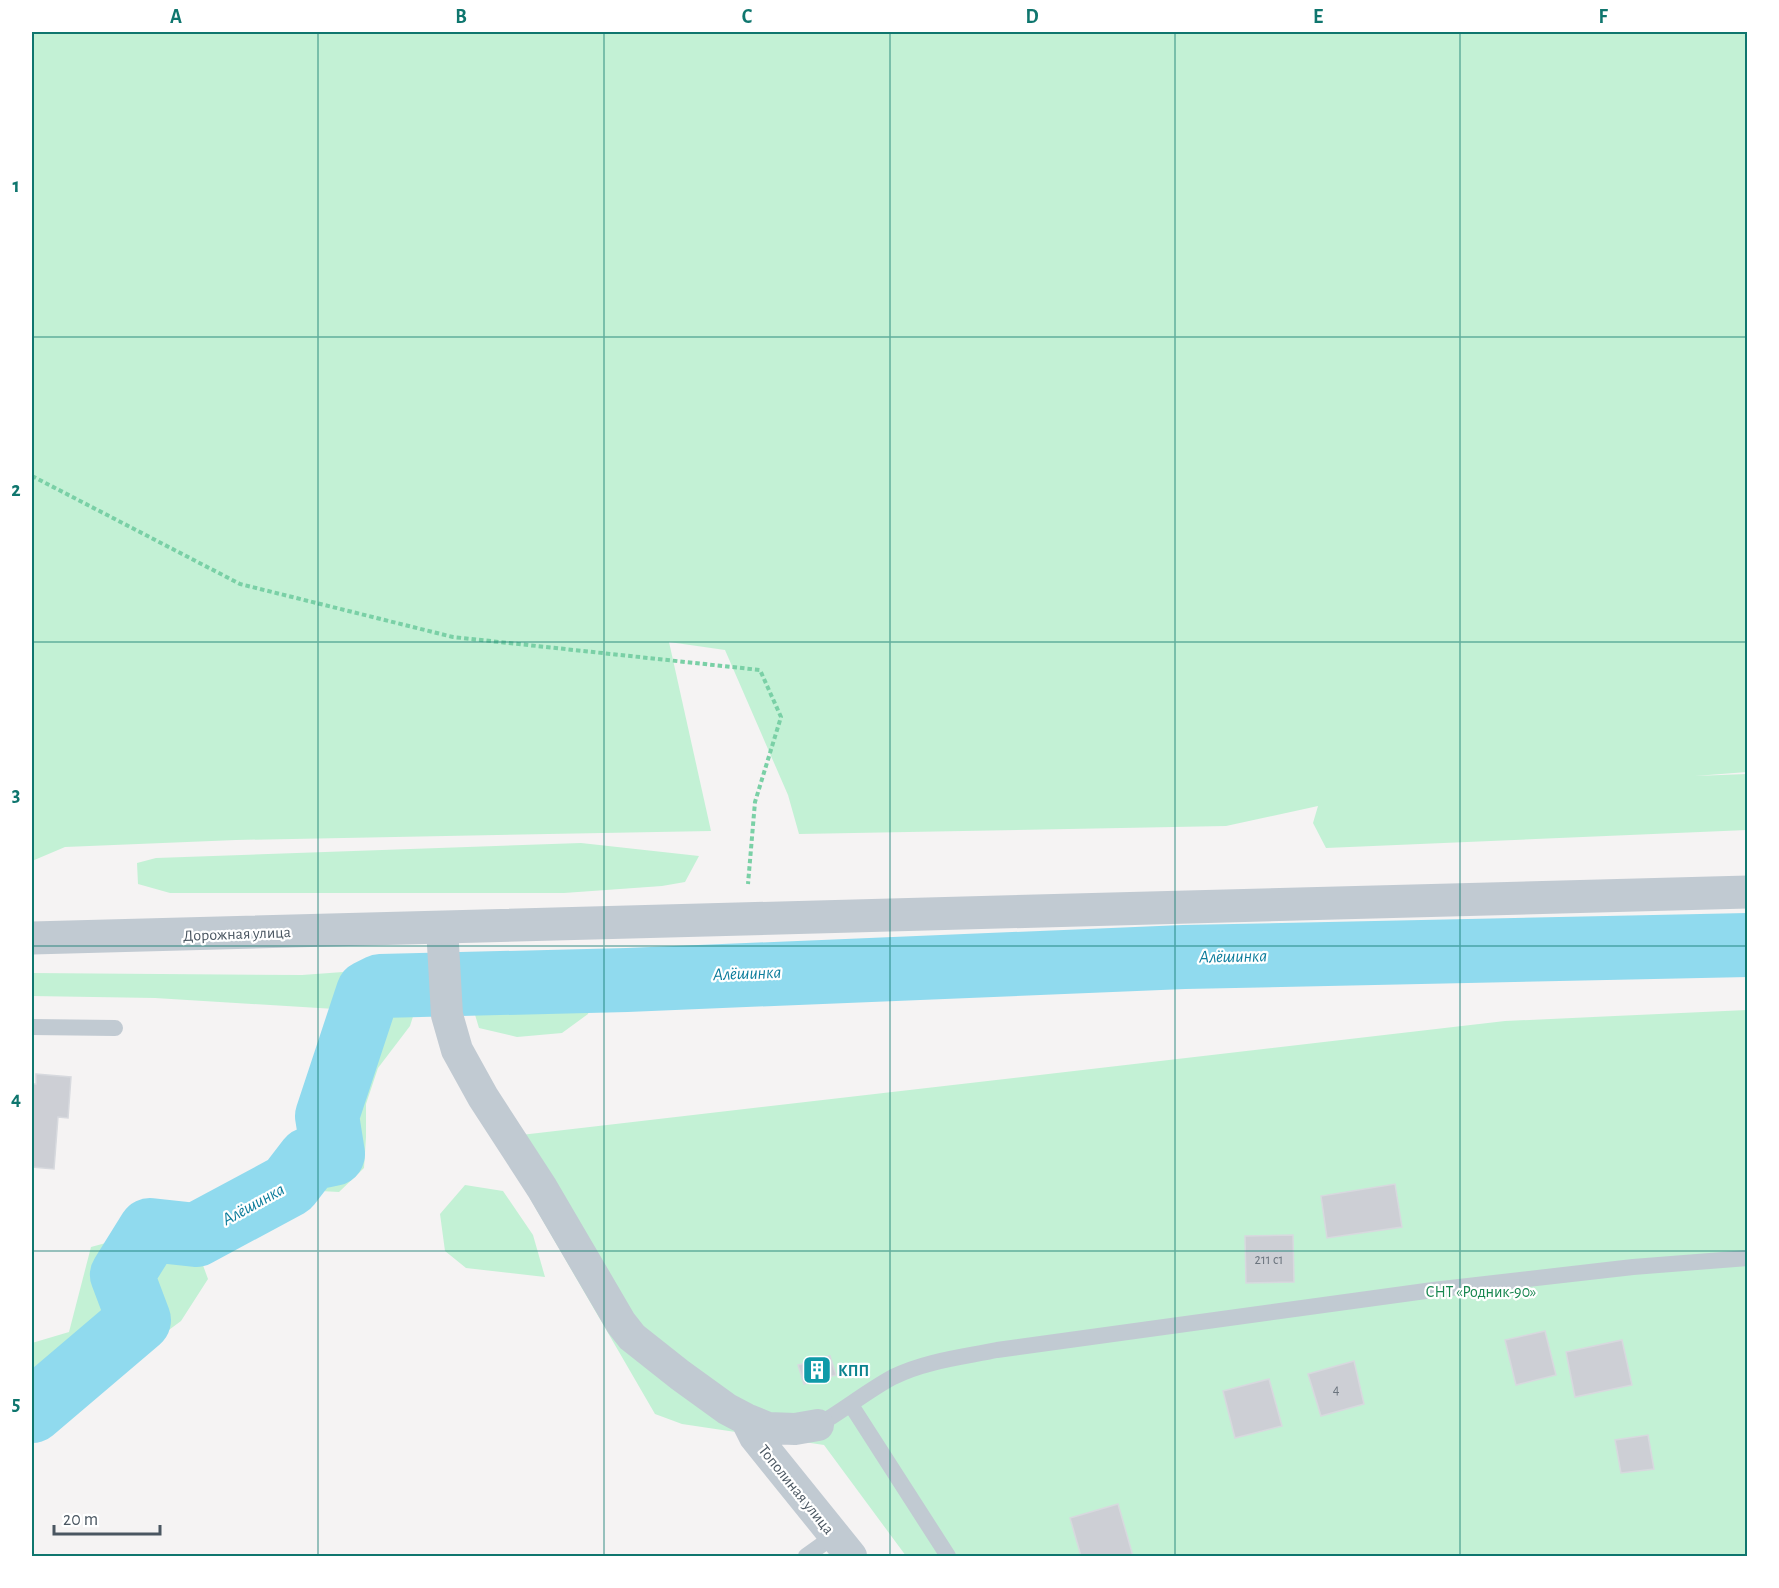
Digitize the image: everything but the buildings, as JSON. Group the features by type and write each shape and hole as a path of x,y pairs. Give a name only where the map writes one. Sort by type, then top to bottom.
{"street":[{"name":"Дорожная улица","path":"32,938 1748,892"},
{"path":"442,927 447,1015 458,1050 483,1097 542,1188 603,1296 621,1323 632,1337 680,1375 746,1419 768,1428 795,1429 818,1425"},
{"name":"Тополиная улица","path":"746,1419 755,1437 843,1546"}],"lane":[{"path":"32,1027 115,1028"},
{"path":"818,1425 894,1377 933,1363 998,1350 1433,1290 1633,1267 1748,1258"},
{"path":"850,1405 948,1557"},
{"path":"806,1557 843,1546"}],"path":[{"path":"32,476 240,584 453,637 760,670 781,717 755,802 748,872 748,918"}],"green space":[{"path":"32,32 1747,32 1747,772 1695,776 1747,774 1747,830 1326,848 1313,823 1318,806 1226,826 799,834 788,795 725,650 669,642 711,831 236,840 65,847 32,861"},
{"path":"581,843 699,856 685,882 662,886 564,893 170,893 138,884 137,863 156,858"},
{"path":"470,965 553,970 595,989 588,1014 562,1033 517,1037 479,1028 463,983"},
{"path":"398,968 420,994 410,1026 378,1068 366,1104 364,1168 339,1192 301,1190 302,1150 311,1071 335,1009 155,998 32,996 32,973 302,975"},
{"name":"СНТ «Родник-90»","path":"1747,1010 1747,1556 906,1556 824,1445 682,1424 655,1414 495,1138 1505,1021"},
{"path":"465,1185 503,1191 533,1235 545,1277 466,1268 445,1251 440,1214"},
{"path":"150,1200 167,1204 185,1216 208,1279 181,1321 68,1405 32,1425 32,1343 69,1332 91,1247 113,1241 128,1210"}],"waterway":[{"name":"Алёшинка","path":"32,1411 139,1320 122,1275 150,1230 196,1235 289,1185 309,1159 333,1154 327,1116 368,992 380,986 627,980 1184,957 1748,945"}],"place":[{"name":"КПП","path":"817,1370"}]}
